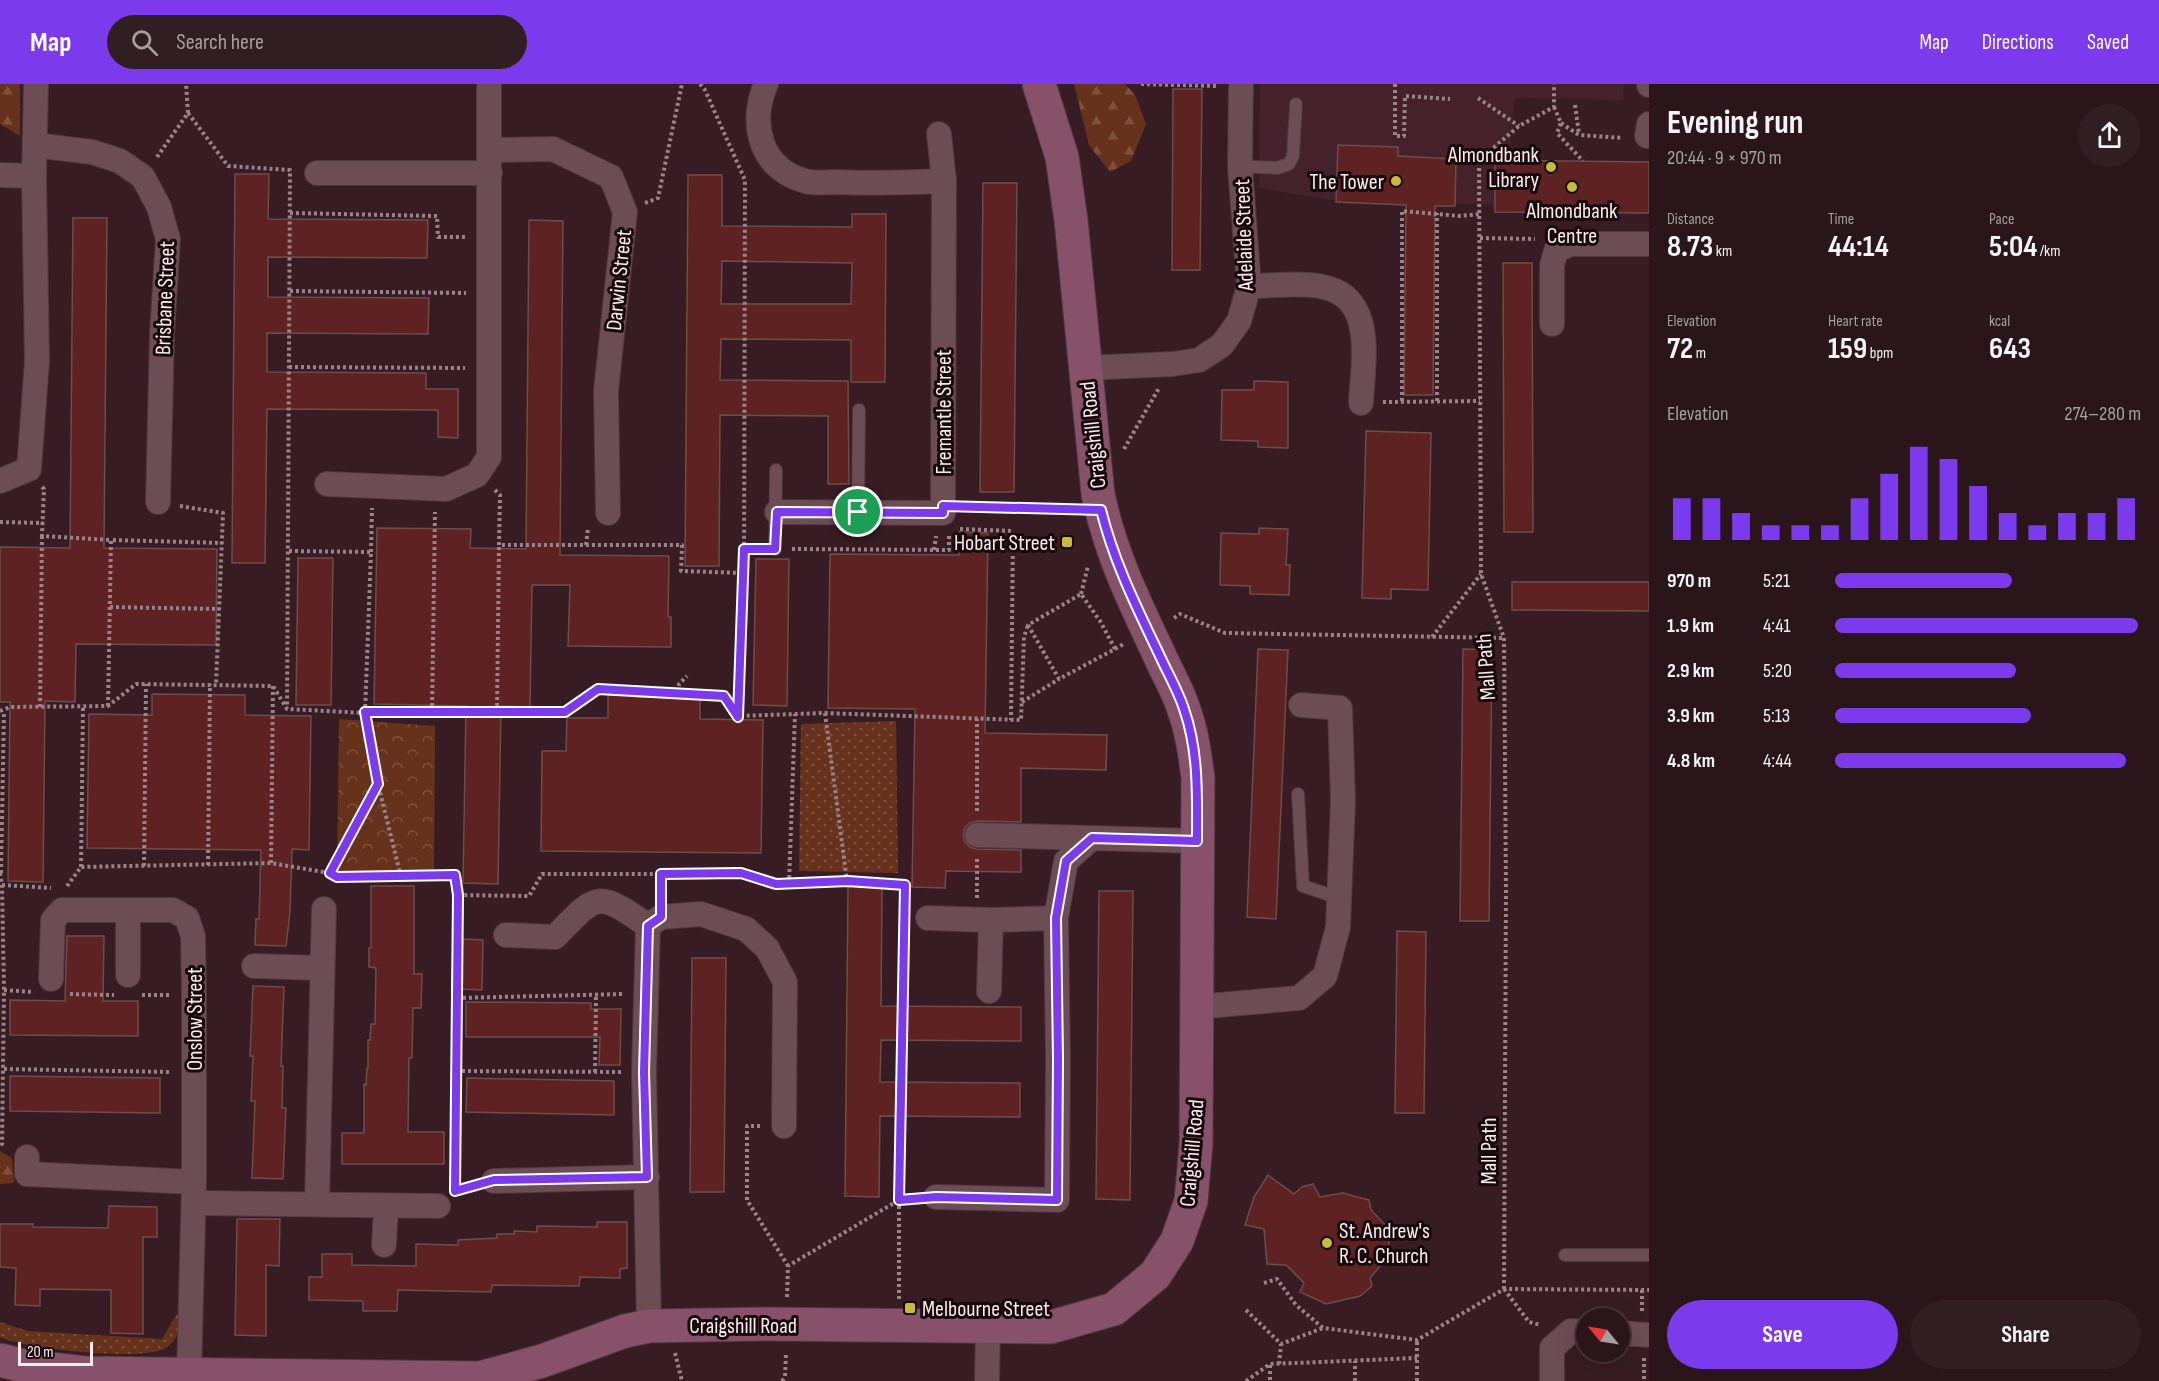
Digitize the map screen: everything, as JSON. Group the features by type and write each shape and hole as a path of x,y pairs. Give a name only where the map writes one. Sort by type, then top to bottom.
{"street":[{"path":"0,481 30,469 37,361 34,176 36,84"},
{"path":"327,484 446,489 477,475 489,457 489,84"},
{"path":"766,84 760,97 757,121 761,143 779,168 806,181 864,183 944,181"},
{"name":"Craigshill Road","path":"16,1369 86,1373 480,1378 542,1361 625,1331 648,1326 734,1324 1051,1327 1113,1309 1155,1275 1178,1241 1191,1201 1196,1143 1198,778 1192,738 1184,708 1110,546 1101,510 1071,220 1062,157 1039,84"},
{"name":"Adelaide Street","path":"1085,368 1173,364 1199,360 1222,345 1239,321 1249,286 1240,166 1241,85"},
{"name":"Fremantle Street","path":"777,512 943,513 944,181 939,134"},
{"name":"Brisbane Street","path":"35,145 92,152 120,161 142,177 159,207 168,239 162,334 158,502"},
{"name":"Darwin Street","path":"317,173 490,161 553,149 611,177 625,212 606,391 608,513"},
{"path":"0,175 34,176"},
{"path":"1552,324 1552,265 1556,251 1570,244 1649,244"},
{"path":"1249,286 1318,285 1333,289 1349,300 1361,318 1364,338 1362,402"},
{"path":"1196,1007 1299,998 1324,976 1338,927 1343,801 1340,708 1301,705"},
{"path":"977,835 1197,841"},
{"path":"936,1197 1057,1200 1056,918 1066,861 1092,838"},
{"path":"506,935 555,937 588,904 604,900 655,921 700,914 746,929 767,948 785,982 784,1126"},
{"path":"317,1203 324,909"},
{"name":"Onslow Street","path":"51,988 53,920 62,910 173,910 187,918 193,936 194,996 194,1192 189,1374"},
{"path":"128,910 128,988"},
{"path":"928,918 991,920 1056,918"},
{"path":"989,991 991,920"},
{"path":"648,1326 644,1072 646,994 655,921"},
{"path":"254,966 322,968"},
{"path":"27,1157 27,1174 194,1192 317,1203 386,1206 447,1199"},
{"path":"494,1180 647,1177"},
{"path":"384,1245 386,1206"},
{"path":"987,1381 988,1328"},
{"path":"1552,1381 1552,1348 1576,1334"},
{"path":"1630,1334 1649,1335"}],"lane":[{"path":"1240,166 1277,168 1289,164 1293,156 1296,104"},
{"path":"858,512 859,410"},
{"path":"775,549 776,470"},
{"path":"1298,794 1303,886 1339,898"},
{"path":"1565,1255 1649,1255"}],"path":[{"path":"186,84 188,113 228,166 290,170 287,709"},
{"path":"625,212 658,198 682,84"},
{"path":"700,84 705,90 745,180 744,573 738,717"},
{"path":"1142,84 1241,85"},
{"path":"1395,84 1395,136 1404,136 1405,96 1450,99"},
{"path":"1554,84 1554,107 1561,123 1579,135 1644,139 1648,130"},
{"path":"1478,98 1519,126"},
{"path":"1575,105 1579,135"},
{"name":"Mall Path","path":"1504,1289 1506,879 1504,638 1481,574 1479,160 1519,126 1554,107"},
{"path":"142,177 188,113"},
{"path":"1561,123 1557,134 1584,161"},
{"path":"1402,401 1402,211 1459,216 1480,214"},
{"path":"290,213 437,216 438,237 490,237"},
{"path":"1437,213 1437,401"},
{"path":"1480,238 1536,238 1556,251"},
{"path":"290,291 490,293"},
{"path":"1121,454 1173,364"},
{"path":"289,367 489,368"},
{"path":"1362,402 1480,401"},
{"path":"30,469 44,489 40,707"},
{"path":"477,475 500,495 497,712"},
{"path":"373,486 365,712 378,784 401,877"},
{"path":"432,712 435,489"},
{"path":"158,502 223,513 216,684"},
{"path":"943,506 1101,510"},
{"path":"0,522 43,523"},
{"path":"744,549 949,550 949,529 1013,531 1011,720"},
{"path":"42,536 222,543"},
{"path":"934,550 936,539"},
{"path":"108,706 111,540"},
{"path":"499,545 682,545 681,571 744,573"},
{"path":"289,550 371,552"},
{"path":"738,717 825,713 1021,720 1024,637 1028,625 1081,594 1089,562"},
{"path":"1431,637 1481,574"},
{"path":"1081,594 1100,621 1115,649"},
{"path":"110,608 219,609"},
{"path":"1166,623 1180,614 1225,633 1504,638"},
{"path":"1028,625 1059,679"},
{"path":"1022,702 1059,679 1125,644"},
{"path":"678,692 679,684 687,676"},
{"path":"27,1157 2,1144 4,990 0,873 2,711 10,706 108,706 135,684 273,686"},
{"path":"144,866 146,684"},
{"path":"208,865 210,684"},
{"path":"273,686 287,709"},
{"path":"271,863 273,686"},
{"path":"287,709 365,712 565,712 598,689 724,696 738,717"},
{"path":"65,888 81,867 83,707"},
{"path":"825,713 848,881"},
{"path":"789,884 795,714"},
{"path":"330,873 378,784"},
{"path":"81,867 271,863 330,873 337,877 455,875 458,895 456,1071 447,1199 494,1180"},
{"path":"458,895 529,896 542,874 741,873 776,884 848,881 905,885 899,1200 900,1326"},
{"path":"655,921 661,874"},
{"path":"2,885 54,888"},
{"path":"4,990 128,988 194,996"},
{"path":"596,994 596,1072"},
{"path":"457,998 646,994"},
{"path":"4,1069 194,1072"},
{"path":"456,1071 644,1072"},
{"path":"784,1126 747,1126 747,1200 788,1266 787,1298"},
{"path":"788,1266 899,1200 936,1197"},
{"path":"1264,1283 1277,1279 1296,1305 1323,1328"},
{"path":"1504,1289 1529,1322 1576,1331"},
{"path":"1281,1344 1323,1328 1417,1340 1504,1289 1649,1290"},
{"path":"1641,1302 1642,1290"},
{"path":"1246,1310 1281,1344"},
{"path":"1417,1340 1417,1381"},
{"path":"1279,1364 1281,1344"},
{"path":"786,1353 783,1379 788,1381"},
{"path":"1246,1381 1270,1364 1417,1358"},
{"path":"1354,1381 1355,1361"},
{"path":"1270,1364 1270,1381"}],"shaded area":[{"path":"1260,84 1624,84 1623,100 1515,98 1504,205 1329,200 1259,188"}],"green space":[{"path":"0,84 20,84 20,136 0,124"},
{"path":"1074,84 1125,84 1135,95 1146,124 1131,161 1110,172 1089,145"},
{"path":"339,719 435,726 434,873 337,874"},
{"path":"896,721 898,873 799,871 801,724"},
{"path":"0,1151 12,1158 14,1183 0,1184"},
{"path":"177,1314 183,1314 175,1339 164,1349 151,1352 108,1354 82,1352 33,1346 0,1337 0,1322 28,1331 162,1339"}],"building":[{"path":"1173,89 1202,89 1200,270 1172,270"},
{"path":"1338,145 1398,147 1398,156 1456,159 1455,206 1435,206 1433,395 1404,395 1406,205 1336,202"},
{"name":"Almondbank Centre","path":"1495,160 1649,162 1649,213 1495,212"},
{"path":"235,174 269,174 268,219 428,220 427,258 268,257 268,297 429,298 428,334 267,333 267,372 426,373 426,389 458,389 458,438 438,437 438,410 267,409 265,563 232,563"},
{"path":"688,175 722,175 722,226 852,227 852,214 886,214 885,382 851,382 851,340 721,339 720,380 848,381 849,484 828,484 828,416 720,415 719,566 685,566","holes":["722,261 852,263 851,304 721,304"]},
{"path":"983,183 1017,183 1014,492 980,492"},
{"path":"73,218 107,218 104,548 217,549 216,645 76,644 75,702 45,701 43,882 8,881 10,702 0,702 0,547 70,548"},
{"path":"529,220 563,221 560,555 669,556 668,617 671,617 671,647 568,646 570,585 532,585 530,707 501,706 498,884 463,883 466,706 374,704 377,528 471,529 470,548 526,549"},
{"path":"1503,263 1532,263 1533,532 1504,532"},
{"path":"1254,381 1288,382 1288,448 1258,447 1258,441 1221,440 1222,390 1254,390"},
{"path":"1366,431 1431,433 1428,590 1391,589 1391,599 1362,598"},
{"path":"1259,528 1288,529 1286,565 1290,565 1289,595 1250,594 1250,586 1220,585 1221,533 1259,534"},
{"path":"959,532 988,533 985,733 1107,735 1106,770 1021,768 1021,822 977,821 965,827 963,835 965,842 976,849 1021,850 1021,872 946,871 945,888 912,887 915,709 828,708 830,554 959,555"},
{"path":"298,558 333,558 331,705 296,705"},
{"path":"756,559 789,559 787,706 753,705"},
{"path":"1512,582 1649,582 1649,611 1512,610"},
{"path":"1258,649 1288,650 1276,919 1247,917"},
{"path":"1463,649 1492,650 1489,921 1460,921"},
{"path":"152,694 245,695 245,715 311,716 309,850 292,849 290,912 286,946 255,945 256,919 259,919 261,850 87,848 89,714 152,715"},
{"path":"608,695 700,698 700,719 763,720 761,853 541,851 542,751 566,751 567,718 608,718"},
{"path":"371,886 414,886 414,974 422,974 421,1008 413,1008 412,1058 409,1058 408,1132 444,1132 444,1164 342,1164 342,1133 364,1133 364,1084 366,1085 368,1068 368,1040 370,1040 371,1024 375,1024 376,968 369,967"},
{"path":"848,887 882,888 881,1006 1021,1007 1021,1041 881,1040 880,1082 1020,1083 1020,1117 880,1116 879,1197 845,1196"},
{"path":"1099,891 1133,891 1130,1200 1096,1199"},
{"path":"1397,931 1426,932 1424,1113 1395,1113"},
{"path":"67,936 104,936 103,1001 138,1001 138,1036 10,1035 10,1000 65,1001"},
{"path":"460,939 483,940 482,990 459,989"},
{"path":"692,958 726,958 724,1192 690,1192"},
{"path":"253,986 284,987 281,1066 283,1066 282,1108 286,1108 283,1179 252,1178 255,1101 251,1101 253,1056 250,1056"},
{"path":"466,1002 591,1003 591,1009 621,1009 620,1065 599,1065 600,1037 466,1037"},
{"path":"10,1076 160,1078 160,1113 10,1111"},
{"path":"467,1078 614,1081 614,1115 466,1112"},
{"name":"St. Andrew's R. C. Church","path":"1268,1175 1294,1194 1302,1187 1313,1184 1320,1197 1343,1193 1369,1200 1371,1210 1390,1230 1388,1257 1370,1278 1372,1286 1360,1296 1326,1304 1300,1292 1304,1283 1286,1265 1267,1264 1264,1229 1245,1225 1254,1197"},
{"path":"109,1206 157,1207 157,1237 143,1237 143,1334 111,1333 111,1290 40,1289 40,1306 15,1305 16,1268 0,1267 0,1224 108,1228"},
{"path":"237,1219 280,1219 279,1266 266,1265 266,1336 235,1335"},
{"path":"597,1222 627,1222 627,1268 620,1269 620,1278 580,1277 579,1286 492,1285 491,1292 398,1290 397,1311 363,1311 363,1301 309,1300 309,1277 322,1277 322,1254 352,1254 352,1265 416,1266 416,1244 458,1245 458,1240 497,1238 497,1234 514,1234 514,1231 537,1232 537,1226 597,1227"}],"place":[{"name":"Almondbank Library","path":"1551,167"},
{"name":"The Tower","path":"1396,181"},
{"name":"Almondbank Centre","path":"1572,187"},
{"name":"Hobart Street","path":"1067,542"},
{"name":"St. Andrew's R. C. Church","path":"1327,1243"},
{"name":"Melbourne Street","path":"910,1308"}],"route":[{"path":"943,506 1101,510 1110,546 1184,708 1192,738 1198,778 1197,841 1092,838 1066,861 1056,918 1057,1200 936,1197 899,1200 905,885 848,881 776,884 741,873 661,874 661,917 648,926 644,1072 647,1177 494,1180 455,1191 458,895 455,875 337,877 330,873 378,784 365,712 565,712 598,689 724,696 738,717 744,549 775,549 777,512 858,512 943,513 943,506"}]}
